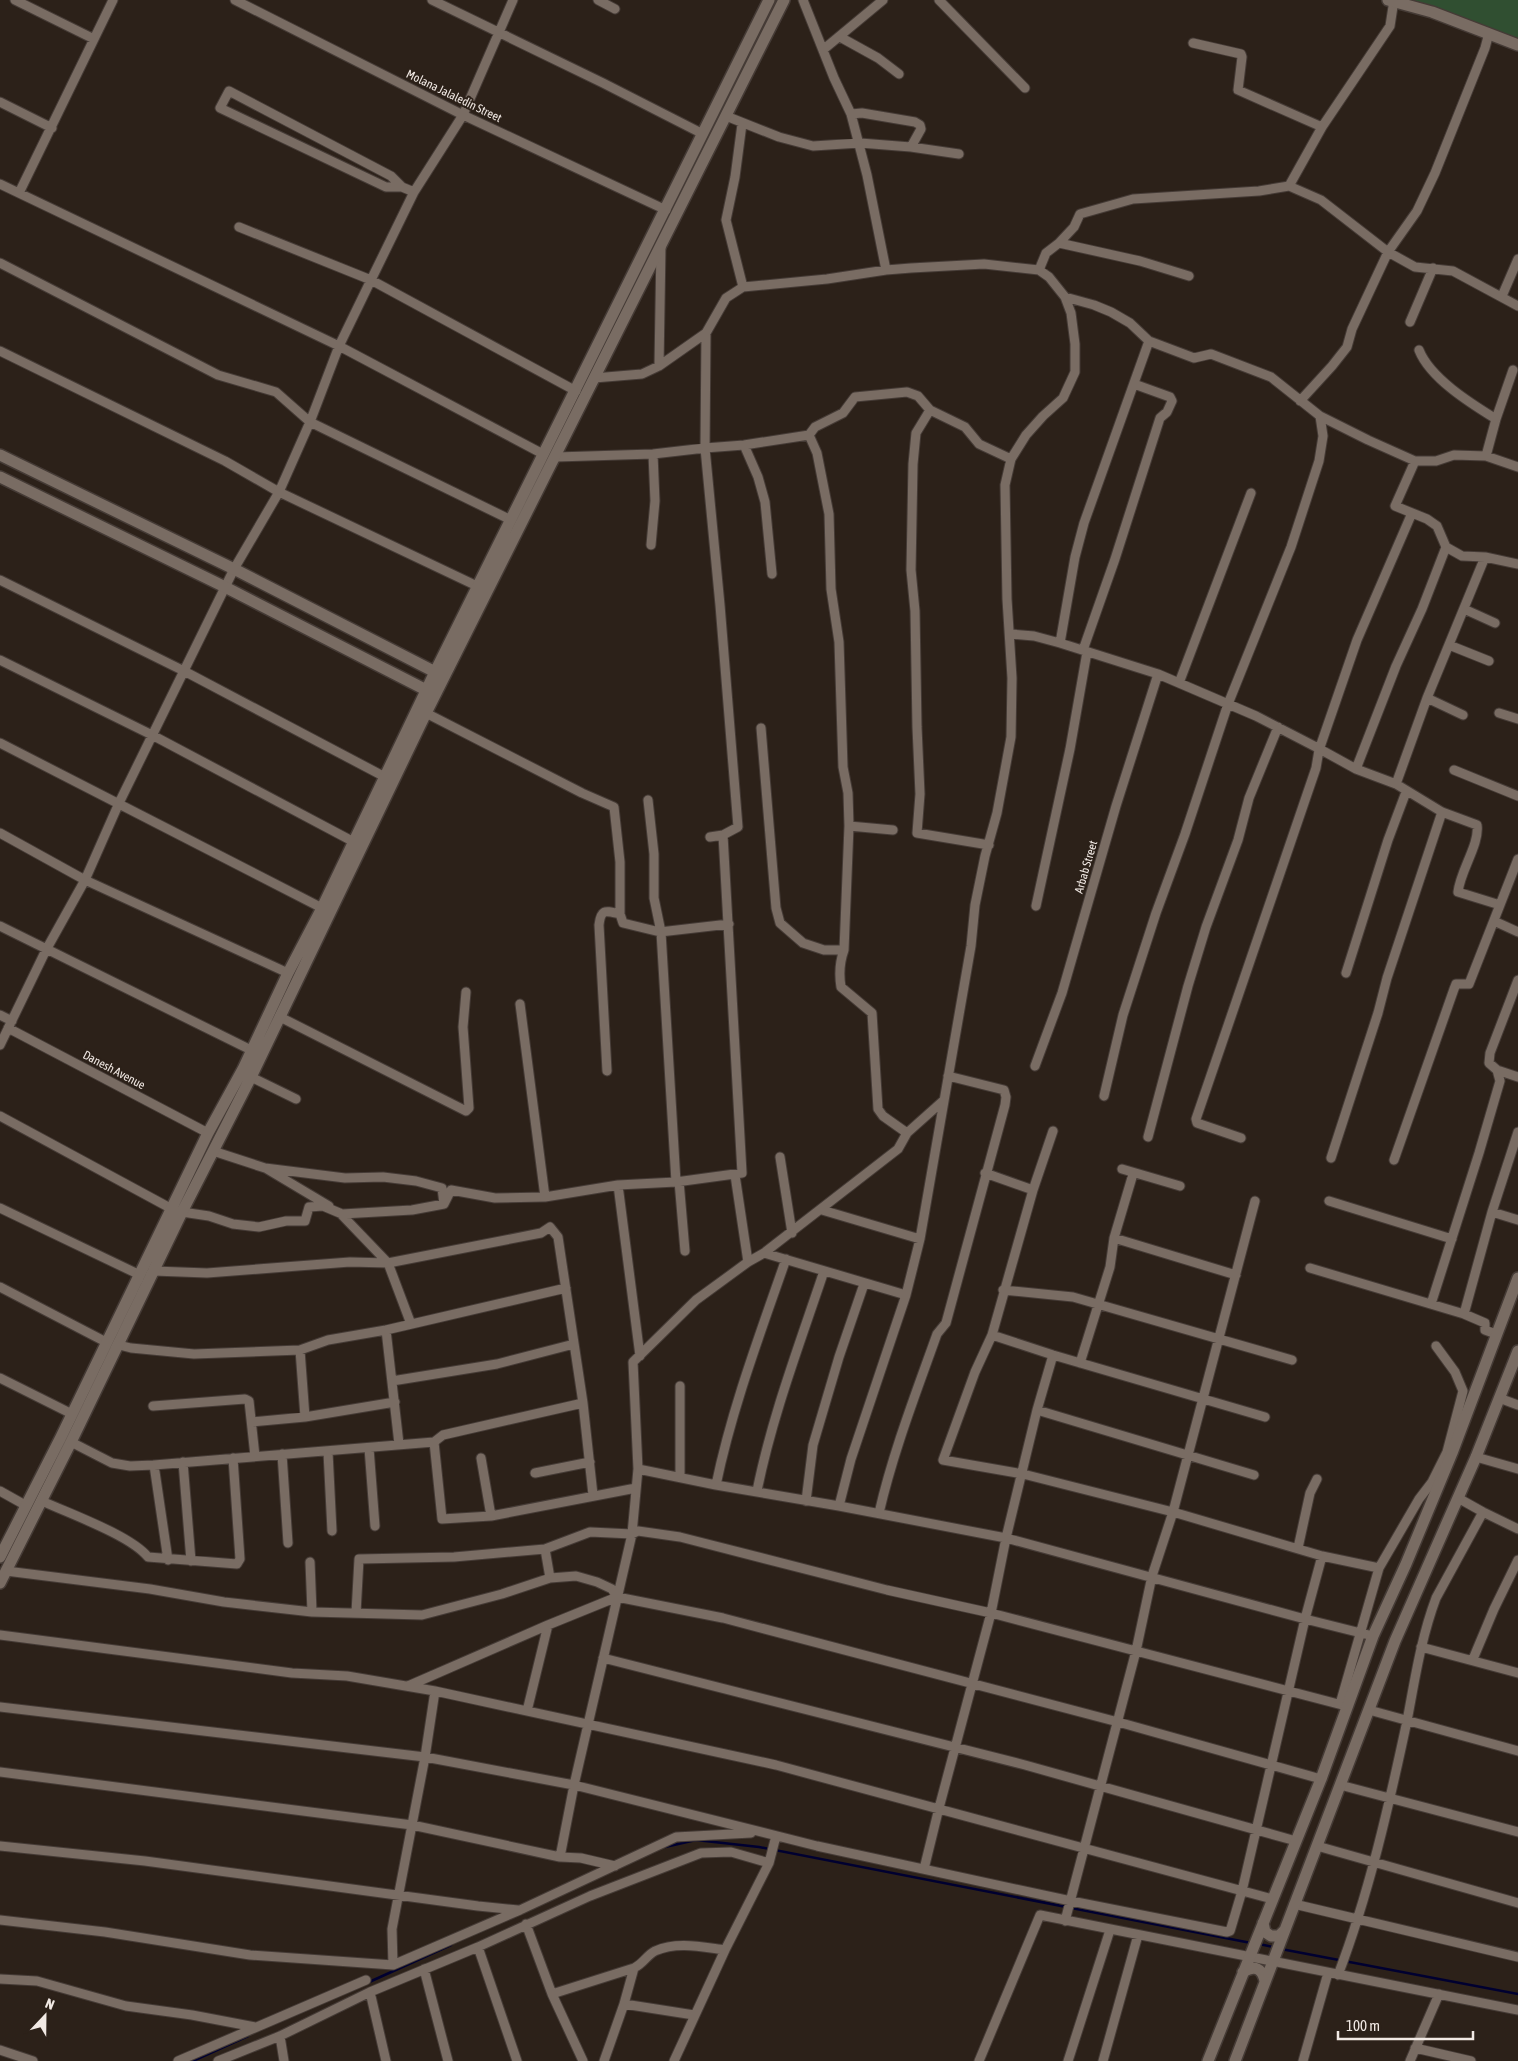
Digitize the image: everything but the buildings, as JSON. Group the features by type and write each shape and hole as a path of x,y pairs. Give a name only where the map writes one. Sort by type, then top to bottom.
{"main road":[{"path":"0,1583 154,1271 208,1133 322,908 385,777 432,693 477,586 576,391 769,0"},
{"path":"440,675 556,458 594,378 784,0"},
{"path":"1392,1 1432,12 1518,45"},
{"path":"656,229 661,245"},
{"path":"645,250 661,245"},
{"path":"0,455 234,569 440,675"},
{"path":"0,477 225,587 432,693"},
{"path":"0,1556 140,1276 213,1151 251,1077 422,711"},
{"path":"1208,2061 1321,1779 1343,1705 1406,1564 1452,1453 1518,1278"},
{"path":"1235,2061 1395,1641 1476,1457 1518,1351"},
{"path":"1263,1923 1265,1932 1271,1936 1282,1936"},
{"path":"1243,1972 1251,1968 1257,1968 1263,1973 1265,1981"}],"street":[{"path":"15,0 94,39"},
{"path":"19,193 113,0"},
{"name":"Molana Jalaledin Street","path":"235,0 463,116 666,210"},
{"path":"432,0 703,134"},
{"path":"0,1045 46,950 85,880 119,803 234,569 278,492 310,422 339,346 414,192 463,116 513,0"},
{"path":"598,0 615,9"},
{"path":"803,0 834,78 851,114 860,143 886,270"},
{"path":"824,49 883,0"},
{"path":"939,0 1025,88"},
{"path":"1289,186 1322,127 1390,26 1392,1"},
{"path":"1300,401 1347,347 1352,329 1388,252 1417,211 1435,173 1486,48 1489,33"},
{"path":"840,36 878,58 899,74"},
{"path":"1193,43 1241,54 1238,90 1322,127"},
{"path":"402,187 386,187 220,108 229,91 391,176 402,187 414,192"},
{"path":"0,102 52,128"},
{"path":"851,114 862,113 915,122 921,129 911,147"},
{"path":"726,116 742,124 813,146 860,143 911,147 959,154"},
{"path":"742,124 735,177 726,220 743,287"},
{"path":"0,184 339,346 543,454"},
{"path":"1039,270 1046,253 1059,244 1074,227 1080,214 1134,199 1259,191 1289,186 1321,200 1388,252 1415,267 1454,271 1518,306"},
{"path":"239,227 371,280 576,391"},
{"path":"1059,244 1140,261 1189,276"},
{"path":"659,366 661,245"},
{"path":"1502,296 1518,259"},
{"path":"0,263 218,374 276,392 310,422 511,520"},
{"path":"594,378 642,374 659,366 706,333 726,298 743,287 827,279 886,270 984,264 1039,270 1049,277 1065,297 1071,313 1075,344 1075,372 1063,398 1026,435 1010,459 1005,485 1004,521 1012,678 1011,737 997,813 975,905 971,946 920,1239 906,1295 851,1459 839,1506"},
{"path":"1410,322 1433,268"},
{"path":"1065,297 1111,312 1130,323 1149,341 1194,358 1211,354 1271,377 1320,416 1415,461 1436,461 1454,456 1486,456 1518,467"},
{"path":"706,333 704,448 720,605 738,827 723,835 710,837"},
{"path":"1060,643 1074,557 1084,523 1149,341"},
{"path":"1419,350 1424,363 1468,402 1496,419"},
{"path":"0,351 225,461 278,492 477,586"},
{"path":"1486,456 1496,419 1513,370"},
{"path":"1036,906 1070,749 1085,651 1160,418 1168,412 1172,401 1170,397 1134,384"},
{"path":"556,458 653,454 744,445 809,435 815,427 844,413 855,398 907,392 918,396 930,410 965,427 979,444 1010,459"},
{"path":"930,410 916,433 913,464 911,570 915,611 920,794 917,833 989,844"},
{"path":"1104,1096 1123,1015 1228,704 1291,547 1319,461 1323,436 1320,416"},
{"path":"809,435 817,453 829,514 831,589 838,642 843,766 848,793 849,826 841,987 872,1013 878,1109 883,1116 907,1133"},
{"path":"744,445 758,478 765,502 772,574"},
{"path":"651,544 654,501 653,454"},
{"path":"1415,461 1395,505 1427,519 1437,526 1446,546 1462,556 1485,557 1518,564"},
{"path":"1179,683 1251,493"},
{"path":"1241,1138 1196,1123 1196,1119 1316,768 1319,750 1357,640 1412,514"},
{"path":"1356,769 1446,546"},
{"path":"1396,784 1427,698 1485,557"},
{"path":"0,580 184,671 385,777"},
{"path":"1464,609 1495,623"},
{"path":"1010,634 1034,636 1060,643 1158,674 1278,727 1356,769 1396,784 1406,792 1442,812 1475,823 1478,827 1458,892 1500,905"},
{"path":"1448,645 1489,661"},
{"path":"0,660 152,735 354,842"},
{"name":"Arbab Street","path":"1035,1066 1062,993 1116,806 1158,674"},
{"path":"1427,698 1463,715"},
{"path":"422,711 582,793 614,807 620,862 620,914 623,923 660,932 729,924"},
{"path":"1499,712 1518,718"},
{"path":"1148,1137 1188,986 1206,927 1238,840 1248,798 1278,727"},
{"path":"760,728 775,900 780,923 802,943 824,950 844,950"},
{"path":"0,743 322,908"},
{"path":"1454,770 1518,796"},
{"path":"1346,973 1406,792"},
{"path":"648,800 654,854 654,898 660,932 678,1181 685,1251"},
{"path":"1332,1158 1378,1013 1387,978 1442,812"},
{"path":"849,826 893,830"},
{"path":"0,833 85,880 288,973"},
{"path":"444,1204 451,1190 494,1198 545,1197 618,1185 678,1181 742,1173 723,835"},
{"path":"1394,1160 1456,984 1469,984 1518,859"},
{"path":"607,1071 599,925 600,916 603,913 608,911 620,914"},
{"path":"1494,921 1518,932"},
{"path":"0,926 251,1050"},
{"path":"1518,980 1490,1054 1489,1063 1497,1070 1518,1077"},
{"path":"280,1017 466,1111 469,1108 463,1027 466,992"},
{"path":"520,1004 545,1197"},
{"name":"Danesh Avenue","path":"0,1015 10,1024 208,1133"},
{"path":"1431,1304 1500,1081 1497,1070"},
{"path":"879,1513 889,1470 903,1434 907,1416 937,1334 946,1323 1006,1097 1004,1090 948,1076"},
{"path":"251,1077 296,1099"},
{"path":"560,1857 574,1785 632,1534 638,1469 633,1362 696,1300 792,1233 898,1149 907,1133 944,1100"},
{"path":"0,1116 177,1210 209,1216 233,1224 259,1227 286,1221 305,1221 309,1207 323,1206 342,1214 412,1210 444,1204"},
{"path":"1052,1131 1003,1290 992,1334 975,1372 943,1460 1023,1474 1173,1512 1322,1556 1379,1568"},
{"path":"1464,1314 1480,1262 1492,1212 1518,1132"},
{"path":"213,1151 265,1168 345,1178 384,1177 416,1181 442,1188 444,1204"},
{"path":"780,1157 792,1233"},
{"path":"265,1168 342,1214 388,1263 411,1324"},
{"path":"1122,1170 1180,1186"},
{"path":"986,1173 1033,1190"},
{"path":"1080,1363 1110,1267 1114,1238 1133,1174"},
{"path":"735,1175 748,1262"},
{"path":"618,1185 640,1356"},
{"path":"1068,1910 1136,1651 1152,1576 1173,1512 1255,1201"},
{"path":"1329,1201 1452,1239"},
{"path":"0,1208 140,1276"},
{"path":"822,1210 920,1239"},
{"path":"1492,1212 1518,1220"},
{"path":"154,1271 207,1273 350,1262 388,1263 541,1233 550,1227 558,1236 583,1403 593,1495"},
{"path":"1114,1238 1236,1275"},
{"path":"764,1253 906,1295"},
{"path":"716,1485 742,1383 786,1259"},
{"path":"1310,1268 1464,1314 1485,1323 1485,1330 1496,1334"},
{"path":"757,1491 764,1455 777,1412 824,1270"},
{"path":"806,1501 813,1445 839,1357 864,1284"},
{"path":"0,1287 106,1342"},
{"path":"119,1345 131,1348 194,1354 300,1350 328,1340 386,1330 566,1288"},
{"path":"1003,1290 1073,1297 1292,1360"},
{"path":"386,1330 396,1402 399,1444"},
{"path":"992,1334 1053,1356 1265,1417"},
{"path":"392,1381 497,1364 574,1344"},
{"path":"356,1613 359,1559 454,1557 545,1549 590,1532 632,1534 638,1531 680,1537 887,1590 991,1613 1289,1689 1343,1705 1360,1633 1379,1568 1419,1499 1432,1482 1447,1452 1463,1391 1455,1372 1436,1346"},
{"path":"300,1350 305,1417"},
{"path":"924,1869 971,1683 991,1613 1006,1538 1037,1410 1053,1356"},
{"path":"0,1378 72,1414"},
{"path":"680,1386 680,1477"},
{"path":"1499,1398 1518,1405"},
{"path":"153,1406 245,1400 250,1403 255,1456"},
{"path":"252,1422 305,1417 396,1402"},
{"path":"71,1442 112,1463 130,1466 328,1452 434,1442 443,1436 583,1403"},
{"path":"1037,1410 1254,1475"},
{"path":"434,1442 442,1519 491,1516 636,1488"},
{"path":"369,1448 375,1526"},
{"path":"328,1452 332,1531"},
{"path":"282,1454 288,1543"},
{"path":"1476,1457 1518,1470"},
{"path":"42,1501 115,1535 142,1550 148,1557 168,1560 239,1563 233,1458"},
{"path":"481,1458 491,1516"},
{"path":"183,1462 192,1561"},
{"path":"535,1473 590,1462"},
{"path":"154,1465 168,1560"},
{"path":"638,1469 1006,1538 1373,1636"},
{"path":"1298,1548 1310,1493 1317,1479"},
{"path":"0,1491 25,1505"},
{"path":"1458,1498 1518,1529"},
{"path":"1338,1975 1346,1956 1373,1862 1407,1721 1421,1647 1436,1598 1482,1512"},
{"path":"545,1549 550,1578"},
{"path":"0,1707 425,1757 574,1785 776,1836 924,1869 1068,1910 1227,1932 1230,1931 1242,1891 1305,1619 1322,1556"},
{"path":"1473,1660 1494,1609 1518,1560"},
{"path":"310,1562 312,1612"},
{"path":"6,1571 150,1589 224,1602 312,1612 422,1615 502,1594 550,1578 576,1576 612,1589 617,1597"},
{"path":"408,1686 617,1597 723,1618 1118,1722 1321,1779"},
{"path":"527,1711 548,1625"},
{"path":"0,1635 292,1673 347,1676 435,1691 776,1765 1272,1899"},
{"path":"1421,1647 1518,1672"},
{"path":"603,1658 955,1747 1101,1786 1296,1842"},
{"path":"394,1966 392,1929 425,1757 435,1691"},
{"path":"1369,1710 1518,1751"},
{"path":"0,1772 412,1825 560,1857 581,1858 615,1866"},
{"path":"1340,1785 1518,1832"},
{"path":"0,1920 105,1932 250,1956 394,1966 676,1837 764,1833"},
{"path":"674,2061 724,1950 769,1863 776,1836"},
{"path":"0,1846 145,1861 520,1910"},
{"path":"1317,1846 1518,1903"},
{"path":"218,2061 280,2036 370,1992 590,1896 701,1853 731,1852 769,1863"},
{"path":"1294,1904 1518,1957"},
{"path":"979,2061 1040,1916 1068,1910 1110,1930 1518,2010"},
{"path":"526,1924 552,1994 582,2061"},
{"path":"1068,2061 1110,1930"},
{"path":"1102,2061 1138,1935"},
{"path":"552,1994 634,1968 640,1965 653,1951 679,1944 724,1950"},
{"path":"478,1946 517,2061"},
{"path":"604,2061 624,2004 634,1968"},
{"path":"424,1969 448,2061"},
{"path":"1303,2061 1328,1973"},
{"path":"0,1979 37,1981 126,2006 192,2015 255,2027"},
{"path":"178,2061 366,1980"},
{"path":"370,1992 386,2061"},
{"path":"1410,2061 1440,1994"},
{"path":"624,2004 694,2015"},
{"path":"280,2036 284,2061"},
{"path":"1416,2048 1471,2061"},
{"path":"4,2055 33,2061"}],"green space":[{"path":"1394,0 1518,0 1518,45"}],"waterway":[{"path":"665,1847 696,1840 759,1847 1251,1943"},
{"path":"1259,1944 1273,1947"},
{"path":"367,1983 451,1945"},
{"path":"1281,1949 1518,1994"},
{"path":"193,2061 248,2036"}]}
